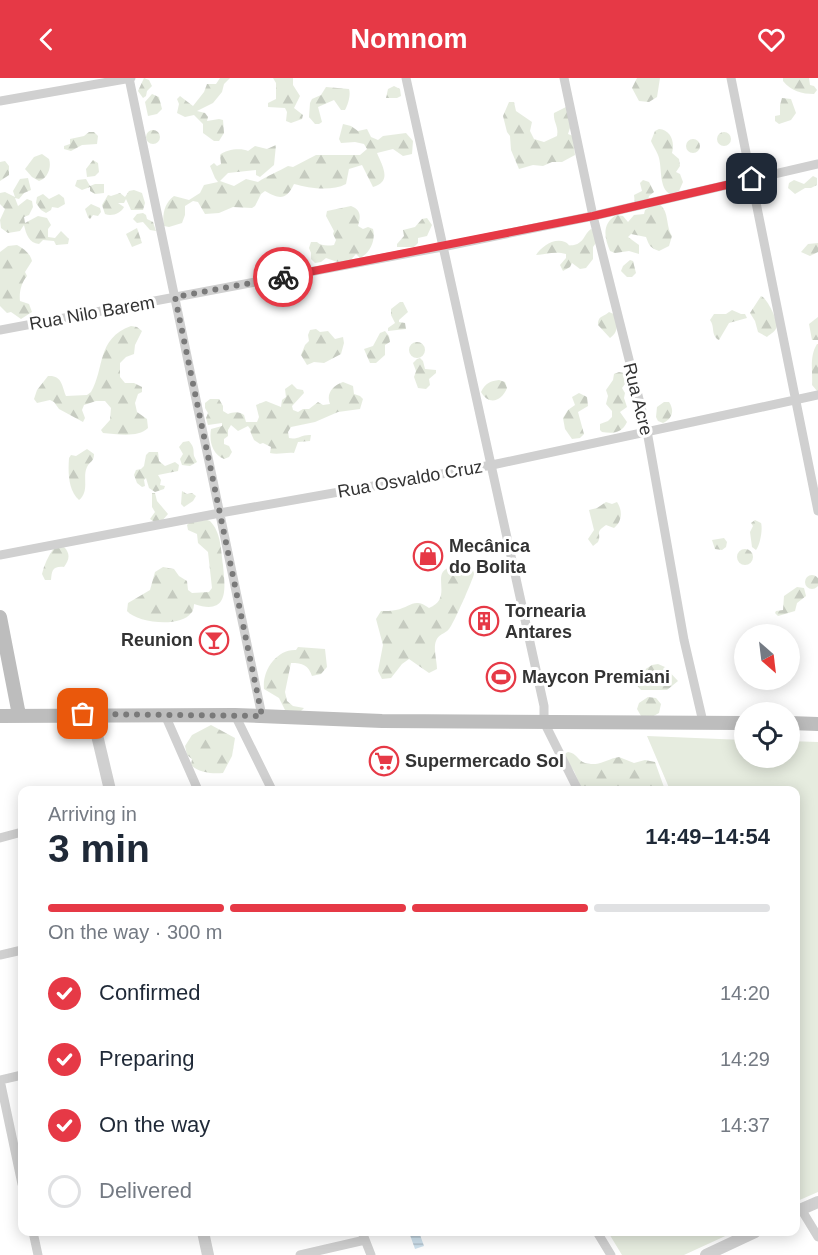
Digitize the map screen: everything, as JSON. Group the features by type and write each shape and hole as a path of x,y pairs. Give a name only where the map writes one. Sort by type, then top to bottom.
{"main road":[{"path":"0,616 19,715"},
{"path":"0,716 235,715 382,721 734,723"},
{"path":"800,723 818,724"}],"street":[{"path":"0,101 130,78 262,716"},
{"path":"406,78 544,706 544,722 576,786"},
{"name":"Rua Acre","path":"564,78 593,216 647,431 684,640 703,722"},
{"path":"731,78 818,510"},
{"name":"Rua Nilo Barem","path":"0,330 442,247 593,216 818,165"},
{"name":"Rua Osvaldo Cruz","path":"0,555 492,465 818,395"},
{"path":"92,714 109,786"},
{"path":"165,715 196,786"},
{"path":"235,715 270,786"},
{"path":"0,838 18,833"},
{"path":"0,955 18,951"},
{"path":"18,1076 0,1080 18,1166"},
{"path":"800,1210 818,1202"},
{"path":"800,1214 818,1237"},
{"path":"34,1236 38,1255"},
{"path":"204,1236 208,1255"},
{"path":"300,1255 363,1236 371,1255"},
{"path":"599,1236 611,1255"},
{"path":"710,1254 747,1236"}],"green space":[{"path":"144,78 149,80 152,86 143,98 138,91"},
{"path":"220,78 230,78 213,103 197,111 205,113 208,117 207,121 223,120 224,133 219,141 214,141 203,133 203,124 194,115 185,117 177,113 179,104 177,99 180,96 193,106 207,84 216,84"},
{"path":"273,78 293,78 293,85 300,96 294,108 303,115 302,119 291,123 286,121 285,108 268,107 268,103 276,99 276,83"},
{"path":"637,78 660,78 657,97 649,102 639,101 632,88"},
{"path":"783,78 809,78 810,85 817,90 814,94 797,91 786,84"},
{"path":"394,86 400,89 401,96 386,98 388,89"},
{"path":"326,87 349,89 348,102 345,110 341,110 334,100 318,107 322,122 315,124 309,117 310,103 312,99 321,95"},
{"path":"152,94 159,97 162,109 157,114 148,116 145,102"},
{"path":"782,98 791,99 796,113 791,120 779,124 775,121 775,116 780,115"},
{"path":"509,102 514,102 516,111 532,122 530,131 534,139 544,142 557,136 554,113 568,106 571,125 568,134 573,136 575,155 562,162 519,169 511,150 510,136 503,116"},
{"path":"343,124 358,131 367,129 371,137 378,140 383,136 406,133 413,141 412,154 403,156 393,149 377,153 384,178 379,185 373,187 362,165 349,169 346,184 334,188 320,188 294,184 282,197 265,191 252,208 233,207 219,213 205,214 198,202 193,201 185,206 182,223 169,227 164,226 164,210 174,196 189,200 200,193 204,185 218,182 210,166 214,163 217,166 221,164 220,155 226,151 238,149 248,151 255,146 267,149 276,145 274,165 260,177 256,175 256,170 228,173 220,181 234,186 246,179 258,182 288,166 293,167 316,155 360,155 367,149 364,144 341,143 339,139"},
{"path":"659,129 667,132 671,137 672,153 679,159 680,166 676,172 680,174 683,182 679,191 670,194 664,187 660,162 651,141 655,131"},
{"path":"150,130 156,130 160,137 156,144 150,144 146,140 146,134"},
{"path":"89,132 94,132 98,136 97,144 82,145 71,151 64,149 64,146 70,144 70,139 84,136"},
{"path":"724,132 729,134 731,139 729,144 724,146 719,144 717,139 719,134"},
{"path":"693,139 698,141 700,146 698,151 693,153 688,151 686,146 688,141"},
{"path":"42,154 49,159 50,166 46,176 39,181 25,169 34,157"},
{"path":"93,160 98,163 99,172 95,176 87,177 86,169"},
{"path":"5,161 9,166 9,175 0,181 0,162"},
{"path":"813,176 817,178 817,185 811,188 805,188 795,194 788,188 789,183 794,180 804,184"},
{"path":"28,178 31,190 19,199 15,198 18,206 27,199 32,201 33,207 29,215 24,217 25,223 38,216 47,218 51,225 48,229 48,237 55,238 61,231 69,239 68,244 56,245 54,241 43,240 39,244 33,242 28,238 24,225 20,231 8,233 1,228 0,220 5,209 0,204 0,193 5,192 15,197 13,191 20,179"},
{"path":"86,179 90,186 104,184 104,193 95,194 90,191 90,187 82,190 75,186 77,180"},
{"path":"643,180 649,182 654,192 648,200 635,204 634,195 642,191 640,183"},
{"path":"129,191 142,193 145,203 143,210 131,210 126,199 124,203 118,203 124,207 121,211 113,215 105,214 102,205 108,195 120,193 125,197"},
{"path":"43,194 49,199 59,194 64,198 65,204 58,208 52,207 46,213 36,203 37,197"},
{"path":"657,203 666,213 672,236 669,246 659,251 650,246 646,237 631,234 628,237 639,245 639,254 629,251 615,253 610,251 606,241 608,222 616,215 623,216 628,222 634,215 644,214 645,210"},
{"path":"91,204 100,208 101,212 90,219 85,209"},
{"path":"351,206 357,209 359,214 358,226 363,229 368,227 373,229 374,237 369,250 364,256 360,258 356,254 349,262 343,264 326,258 315,263 311,259 309,248 311,242 329,246 334,245 336,240 326,216 327,211"},
{"path":"143,213 153,222 156,231 150,230 143,222 137,223 133,219 137,214"},
{"path":"427,218 432,225 427,236 418,238 418,243 414,247 397,247 404,236 403,230 415,227 422,219"},
{"path":"137,228 142,243 132,247 126,234"},
{"path":"591,229 595,231 598,240 593,247 593,259 586,268 580,269 572,263 563,271 560,265 566,258 566,254 536,255 544,246 552,242 577,244"},
{"path":"818,243 818,252 810,256 801,252 808,244"},
{"path":"17,245 30,256 32,261 25,272 27,276 20,291 20,301 29,304 32,312 21,319 11,312 7,313 0,306 0,252 8,246"},
{"path":"630,260 633,261 636,273 632,277 627,277 621,271"},
{"path":"761,296 771,309 777,325 775,331 767,337 758,332 750,313"},
{"path":"403,302 408,312 399,320 405,323 406,329 388,331 388,328 395,323 391,309"},
{"path":"732,310 745,314 747,318 729,323 719,340 714,334 710,320 714,314 726,314"},
{"path":"609,312 616,315 617,322 616,331 610,338 598,325 600,318"},
{"path":"818,317 818,340 812,340 809,324"},
{"path":"131,326 142,331 135,345 134,354 126,357 120,363 120,377 125,383 134,383 142,387 142,392 138,394 135,403 137,412 147,419 148,428 133,434 103,433 101,430 110,420 111,408 105,401 84,405 83,422 59,409 50,400 37,403 34,399 37,390 48,376 59,379 66,396 87,395 91,392 107,346 112,338"},
{"path":"316,329 320,332 328,331 335,339 343,337 344,343 341,354 324,363 314,362 307,365 301,355 309,341 310,330"},
{"path":"385,331 390,342 385,345 385,355 376,363 370,363 364,349 373,346 380,333"},
{"path":"417,342 423,344 425,350 423,356 417,358 411,356 409,350 411,344"},
{"path":"817,344 818,392 812,385 812,359"},
{"path":"420,358 425,369 436,370 436,373 429,379 430,385 426,389 418,388 414,377 416,371 413,363"},
{"path":"624,373 626,377 622,388 627,407 620,412 627,422 617,432 602,432 600,424 612,417 612,411 606,404 608,396 606,390 614,374"},
{"path":"499,380 505,382 507,388 505,392 499,399 488,399 481,392 484,386"},
{"path":"343,382 353,386 354,394 363,399 360,409 338,412 315,422 291,427 288,432 289,438 311,435 310,441 298,442 294,453 270,453 271,447 254,440 248,426 238,431 231,425 228,436 224,439 224,444 229,446 232,452 229,457 224,459 214,450 210,438 211,429 222,426 222,423 208,425 205,403 210,399 219,399 223,411 228,414 240,413 244,415 246,422 257,422 259,417 256,405 266,401 281,407 282,400 286,397 285,389 292,384 304,393 292,406 293,410 298,412 309,409 318,402 323,405 330,404 331,391"},
{"path":"579,393 587,397 588,406 578,412 584,434 580,438 572,439 565,429 563,418 575,405 572,397"},
{"path":"664,402 669,402 672,412 663,423 656,417 657,407"},
{"path":"189,441 197,462 190,466 182,465 180,459 183,454 179,447 183,442"},
{"path":"87,449 94,454 94,457 87,467 85,488 79,500 71,486 69,458"},
{"path":"149,452 158,452 159,461 165,466 175,462 179,465 178,471 158,475 161,480 160,485 165,486 164,489 155,492 149,488 146,478 145,486 142,487 137,483 134,475 136,470 144,466 146,455"},
{"path":"182,491 196,496 184,507 181,504"},
{"path":"152,493 155,493 157,501 168,514 162,521 150,519 155,512 152,507"},
{"path":"606,502 612,504 617,502 620,509 620,520 614,528 606,525 602,528 598,542 593,546 588,539 594,530 589,510"},
{"path":"193,518 210,521 218,536 224,582 223,598 220,603 206,607 194,604 186,618 178,621 149,621 132,615 127,611 128,603 150,590 155,572 163,567 174,569 187,581 188,590 192,593 209,592 212,588 208,552 198,543 197,534 188,530 187,525"},
{"path":"755,520 762,526 756,550 752,547 750,532 753,526 751,523"},
{"path":"724,538 727,542 726,547 722,550 715,549 712,540"},
{"path":"64,547 68,555 66,564 64,567 57,567 53,570 51,580 45,580 42,574 50,554 54,548"},
{"path":"742,549 748,549 753,557 751,563 742,565 737,560 737,554"},
{"path":"471,565 474,574 458,611 449,629 438,637 435,644 437,669 429,673 409,659 391,678 382,679 378,671 383,645 376,619 381,611 396,610 416,603 429,608 440,598 441,579 445,570"},
{"path":"812,575 817,577 819,582 817,587 812,589 807,587 805,582 807,577"},
{"path":"797,587 804,588 806,596 797,603 795,611 778,616 775,613 783,610 784,596"},
{"path":"298,647 325,649 327,667 321,674 312,676 304,665 291,663 285,692 287,701 293,706 304,708 297,715 287,714 279,698 264,689 264,682 272,662 283,653 296,650"},
{"path":"658,664 665,667 678,681 667,690 641,690 636,684 636,675"},
{"path":"648,697 656,698 661,704 659,713 650,718 641,716 637,709 639,703"},
{"path":"211,725 235,738 232,756 223,773 198,770 191,765 192,759 187,755 185,746 192,735"},
{"path":"647,736 734,740 734,768 800,768 800,741 818,742 818,1192 800,1200 800,786 668,786"},
{"path":"568,752 582,762 590,764 619,757 634,763 645,760 655,762 664,786 580,786 564,754"},
{"path":"610,1236 725,1236 684,1255 622,1255"}],"water":[{"path":"410,1236 420,1236 424,1246 415,1249"}],"way so far":[{"path":"83,714 262,716 175,297 283,277"}],"place":[{"name":"Mecânica do Bolita","path":"428,556"},
{"name":"Tornearia Antares","path":"484,621"},
{"name":"Reunion","path":"214,640"},
{"name":"Maycon Premiani","path":"501,677"},
{"name":"Supermercado Sol","path":"384,761"}],"route":[{"path":"283,277 593,216 752,179"}]}
